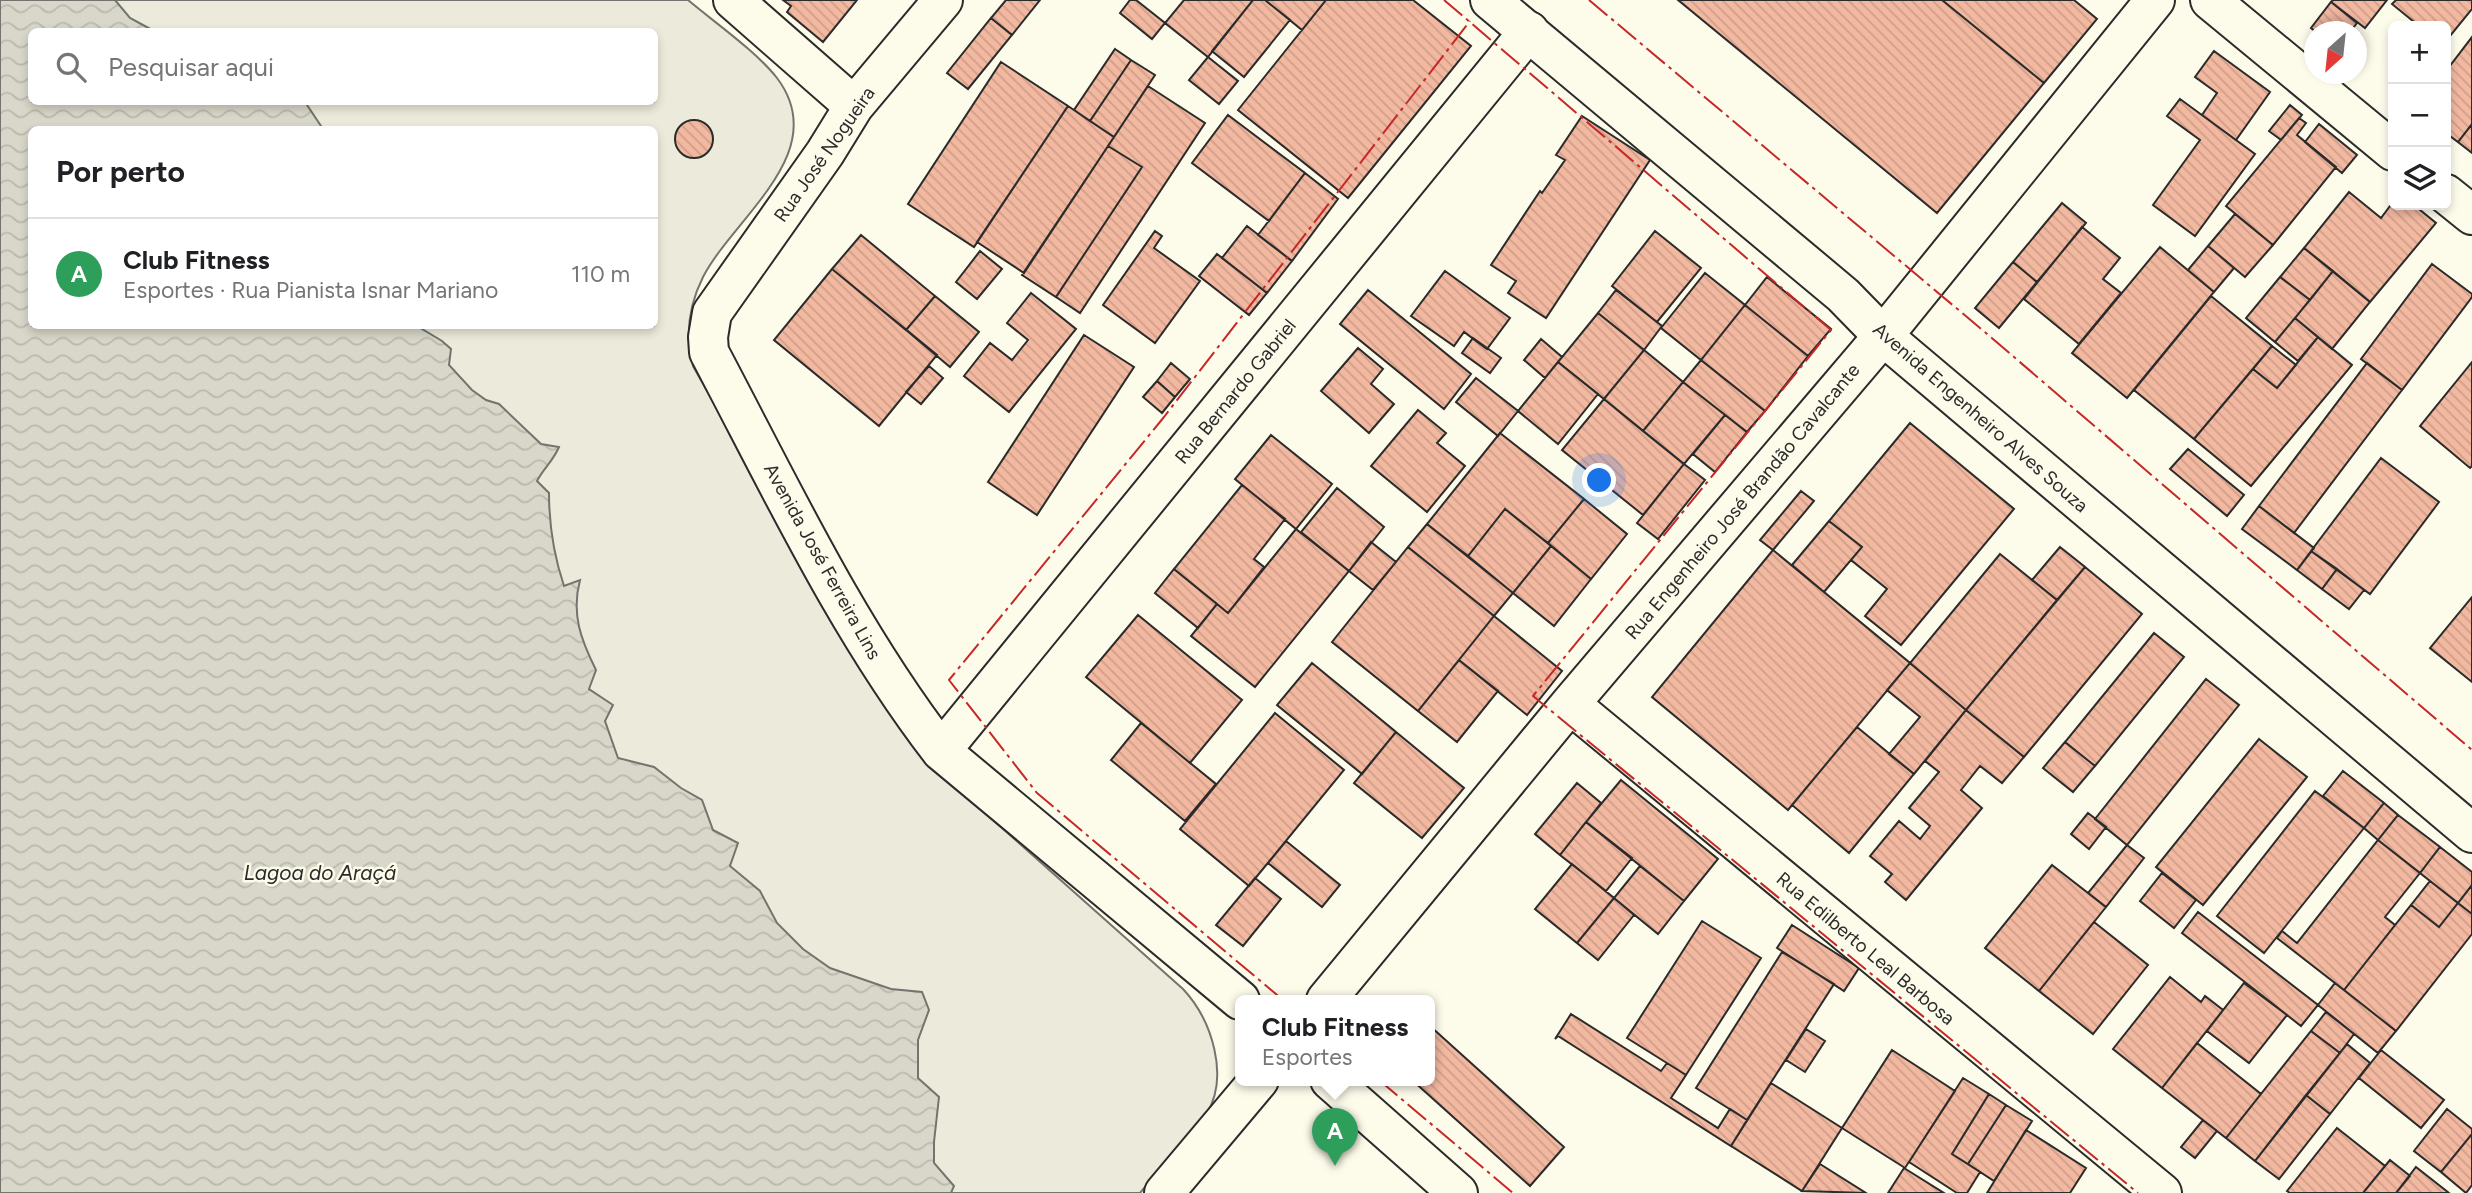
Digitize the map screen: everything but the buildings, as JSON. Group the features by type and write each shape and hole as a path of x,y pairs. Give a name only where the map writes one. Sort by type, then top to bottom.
{"street":[{"path":"733,0 854,106"},
{"name":"Rua José Nogueira","path":"712,313 825,153 854,106 943,0"},
{"name":"Avenida Engenheiro Alves Souza","path":"1490,0 1843,295 1883,336 2472,833"},
{"name":"Rua Engenheiro José Brandão Cavalcante","path":"1330,995 1570,704 1883,336 2155,0"},
{"path":"2210,0 2388,147"},
{"name":"Rua Bernardo Gabriel","path":"941,751 1529,31"},
{"path":"2451,198 2472,215"},
{"name":"Avenida José Ferreira Lins","path":"712,313 708,337 709,352 840,598 916,718 941,751 1235,995"},
{"name":"Rua Edilberto Leal Barbosa","path":"1570,704 2162,1193"},
{"path":"1164,1193 1254,1086"},
{"path":"1337,1086 1458,1193"}],"shaded area":[{"name":"Lagoa do Araçá","path":"0,0 688,0 768,68 777,78 791,105 793,132 786,158 773,183 717,254 698,288 689,332 693,366 844,632 937,770 1183,989 1202,1016 1214,1049 1217,1067 1213,1100 1206,1115 1140,1193 0,1193"}],"water":[{"name":"Lagoa do Araçá","path":"0,0 115,0 130,18 148,28 28,28 28,105 307,105 321,126 28,126 28,329 422,329 451,349 449,365 472,390 486,400 499,404 541,444 559,447 537,481 549,493 553,540 564,586 580,580 577,616 586,648 596,670 589,689 613,705 605,721 618,758 654,767 702,800 713,830 738,843 730,866 760,891 777,923 803,949 830,968 891,989 922,992 929,1010 918,1040 918,1078 939,1097 934,1163 954,1186 951,1193 0,1193"}],"power":[{"path":"1444,0 1831,330 1533,696 2138,1193"},
{"path":"1589,0 1986,333 2472,750"},
{"path":"1277,995 1037,793 949,680 1164,417 1470,21"},
{"path":"1386,1086 1513,1193"}],"place":[{"name":"Club Fitness","path":"1335,1166"}]}
